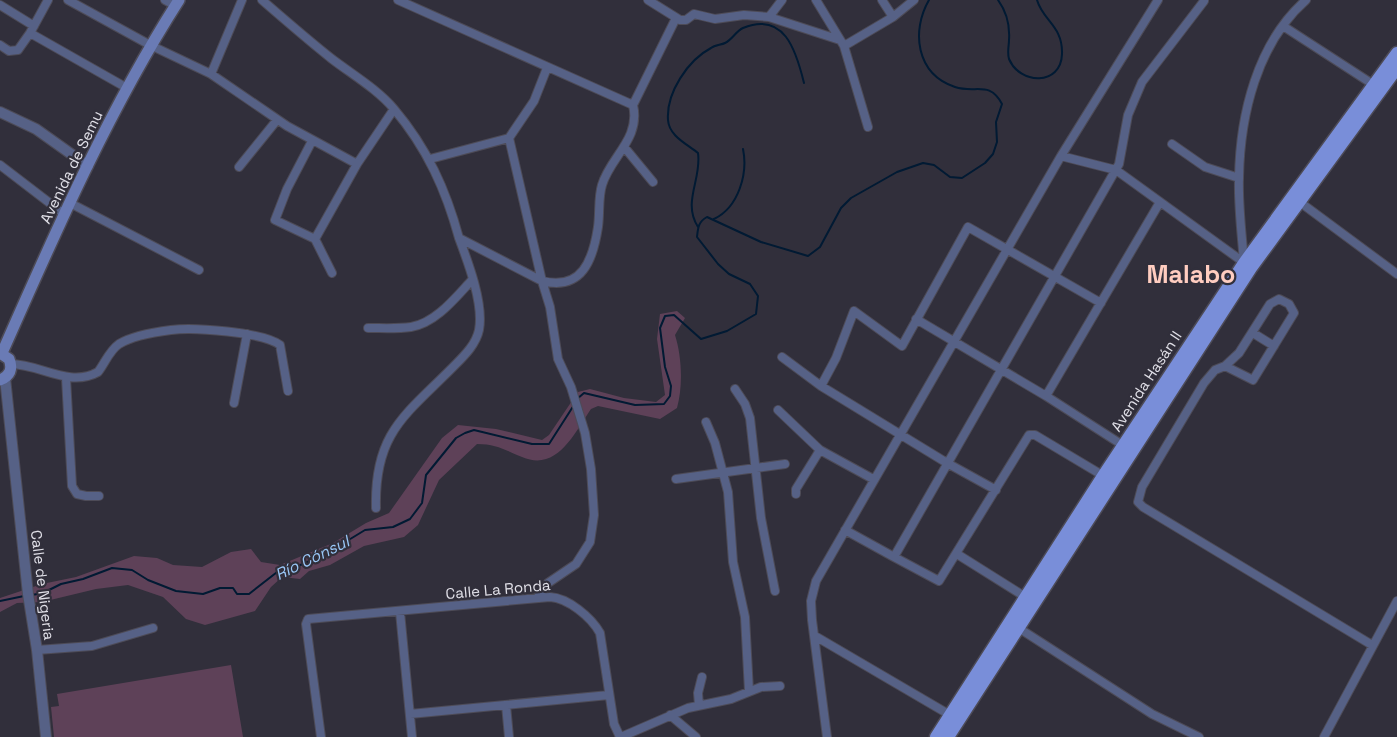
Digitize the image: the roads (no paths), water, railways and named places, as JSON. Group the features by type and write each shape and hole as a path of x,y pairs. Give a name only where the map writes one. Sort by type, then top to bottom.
{"main road":[{"name":"Avenida de Semu","path":"1,353 64,214 127,88 177,3"},
{"name":"Avenida Hasán II","path":"936,737 1014,626 1027,598 1108,479 1124,446 1397,53"},
{"name":"Avenida Hasán II","path":"1295,199 1397,68"},
{"name":"Avenida Hasán II","path":"948,737 1014,626 1248,265"},
{"path":"1,353 11,364 10,372 2,379"}],"street":[{"path":"0,45 14,52 32,30 48,0"},
{"path":"68,0 150,46 163,50 210,74 277,120 312,141 357,164"},
{"path":"165,0 177,3"},
{"path":"210,74 242,0"},
{"path":"262,0 310,42 365,83 394,109 430,159 448,199 472,280 480,315 478,336 460,360 396,426 378,464 375,485 376,508"},
{"path":"398,0 633,105"},
{"path":"648,0 683,21 694,14 715,18 769,17 842,43 893,17 914,0"},
{"path":"769,17 782,0"},
{"path":"816,0 842,43 868,128"},
{"path":"882,0 893,17"},
{"path":"827,737 812,620 813,591 819,574 1061,156 1158,0"},
{"path":"1248,265 1239,178 1244,126 1253,84 1270,44 1306,0"},
{"path":"894,557 1000,368 1116,170 1128,115 1142,82 1204,1"},
{"path":"0,5 32,30 127,88"},
{"path":"459,238 542,281 551,283 569,281 584,271 592,253 598,227 602,186 625,148 634,117 633,105 676,18"},
{"path":"1283,26 1374,85"},
{"path":"430,159 509,138 534,101 547,68"},
{"path":"315,239 357,164 394,109"},
{"path":"0,112 36,129 88,166"},
{"path":"239,167 277,120"},
{"path":"509,138 542,281 550,307 558,359 571,387 585,433 591,469 594,515 590,542 576,564 548,583 537,598"},
{"path":"312,141 287,189 275,220 315,239 332,273"},
{"path":"1172,144 1205,167 1239,178"},
{"path":"625,148 653,182"},
{"path":"1061,156 1116,170 1248,265"},
{"path":"0,165 64,214"},
{"path":"1295,199 1397,274"},
{"path":"1046,396 1160,202"},
{"path":"70,203 199,270"},
{"path":"821,386 836,358 854,311 902,346 968,227 1101,303"},
{"path":"368,328 411,327 424,323 444,308 472,280"},
{"path":"1224,366 1253,380 1294,314 1294,310 1284,300 1276,300 1270,304 1253,334 1239,353 1224,366 1215,370 1204,383 1142,487 1138,502 1177,530 1239,564 1372,645"},
{"path":"916,319 1046,396 1124,446"},
{"path":"11,364 31,366 66,378 95,374 112,350 120,344 160,332 190,329 247,334 265,337 280,345 288,391"},
{"path":"234,403 247,334"},
{"path":"1253,334 1274,346"},
{"path":"782,357 821,386 947,463 996,490"},
{"path":"66,378 72,486 77,494 99,496"},
{"name":"Calle de Nigeria","path":"2,379 30,614 37,650 46,737"},
{"path":"735,389 745,404 750,418 761,518 775,591"},
{"path":"778,410 820,450 873,479"},
{"path":"706,422 723,472 732,518 733,562 745,617 750,691"},
{"path":"845,530 939,582 1029,435 1035,435 1108,479"},
{"path":"796,494 796,489 820,450"},
{"path":"676,479 785,464"},
{"path":"957,554 1027,598"},
{"path":"548,583 550,597"},
{"name":"Calle La Ronda","path":"321,737 306,624 308,620 550,597 568,602 598,630 603,645 614,728 620,737"},
{"path":"1324,737 1372,645 1397,602"},
{"path":"400,612 412,737"},
{"path":"1014,626 1152,714 1199,737"},
{"path":"37,650 92,646 153,628"},
{"path":"815,636 950,715"},
{"path":"699,705 698,693 702,676"},
{"path":"620,737 670,715 699,705 731,699 750,691 780,686"},
{"path":"410,714 609,696"},
{"path":"506,705 509,737"},
{"path":"670,715 696,737"}],"waterway":[{"name":"Río Cónsul","path":"577,399 584,393 635,405 664,404 670,396 671,386 665,367 660,328 665,316 674,315 701,339 727,331 756,314 758,296 750,284 729,274 718,264 697,237 700,223 707,217 761,242 808,256 820,247 841,208 851,198 897,172 923,163 934,165 950,177 962,178 985,163 993,154 997,142 996,122 1002,104 992,92 982,89 955,87 942,81 932,72 925,62 919,38 923,12 929,0"},
{"name":"Río Cónsul","path":"998,0 1008,24 1009,59 1014,68 1022,74 1039,78 1055,72 1060,64 1062,54 1056,30 1037,0"},
{"path":"698,227 692,209 698,153 675,135 669,126 668,120 671,99 680,78 702,53 727,42 743,28 757,24 769,25 778,29 786,37 797,58 804,83"},
{"path":"714,219 723,214 730,206 740,188 744,168 743,149"},
{"name":"Río Cónsul","path":"32,595 43,593 61,584 83,579 112,568 132,570 148,580 176,591 203,594 220,588 233,588 237,594 249,594 281,569 298,566 324,555 365,530 393,527 410,519 422,503 426,475 456,438 474,430 532,444 549,444 574,405"},
{"name":"Río Cónsul","path":"0,601 24,596"}],"district":[{"name":"Malabo","path":"1191,274"}]}
